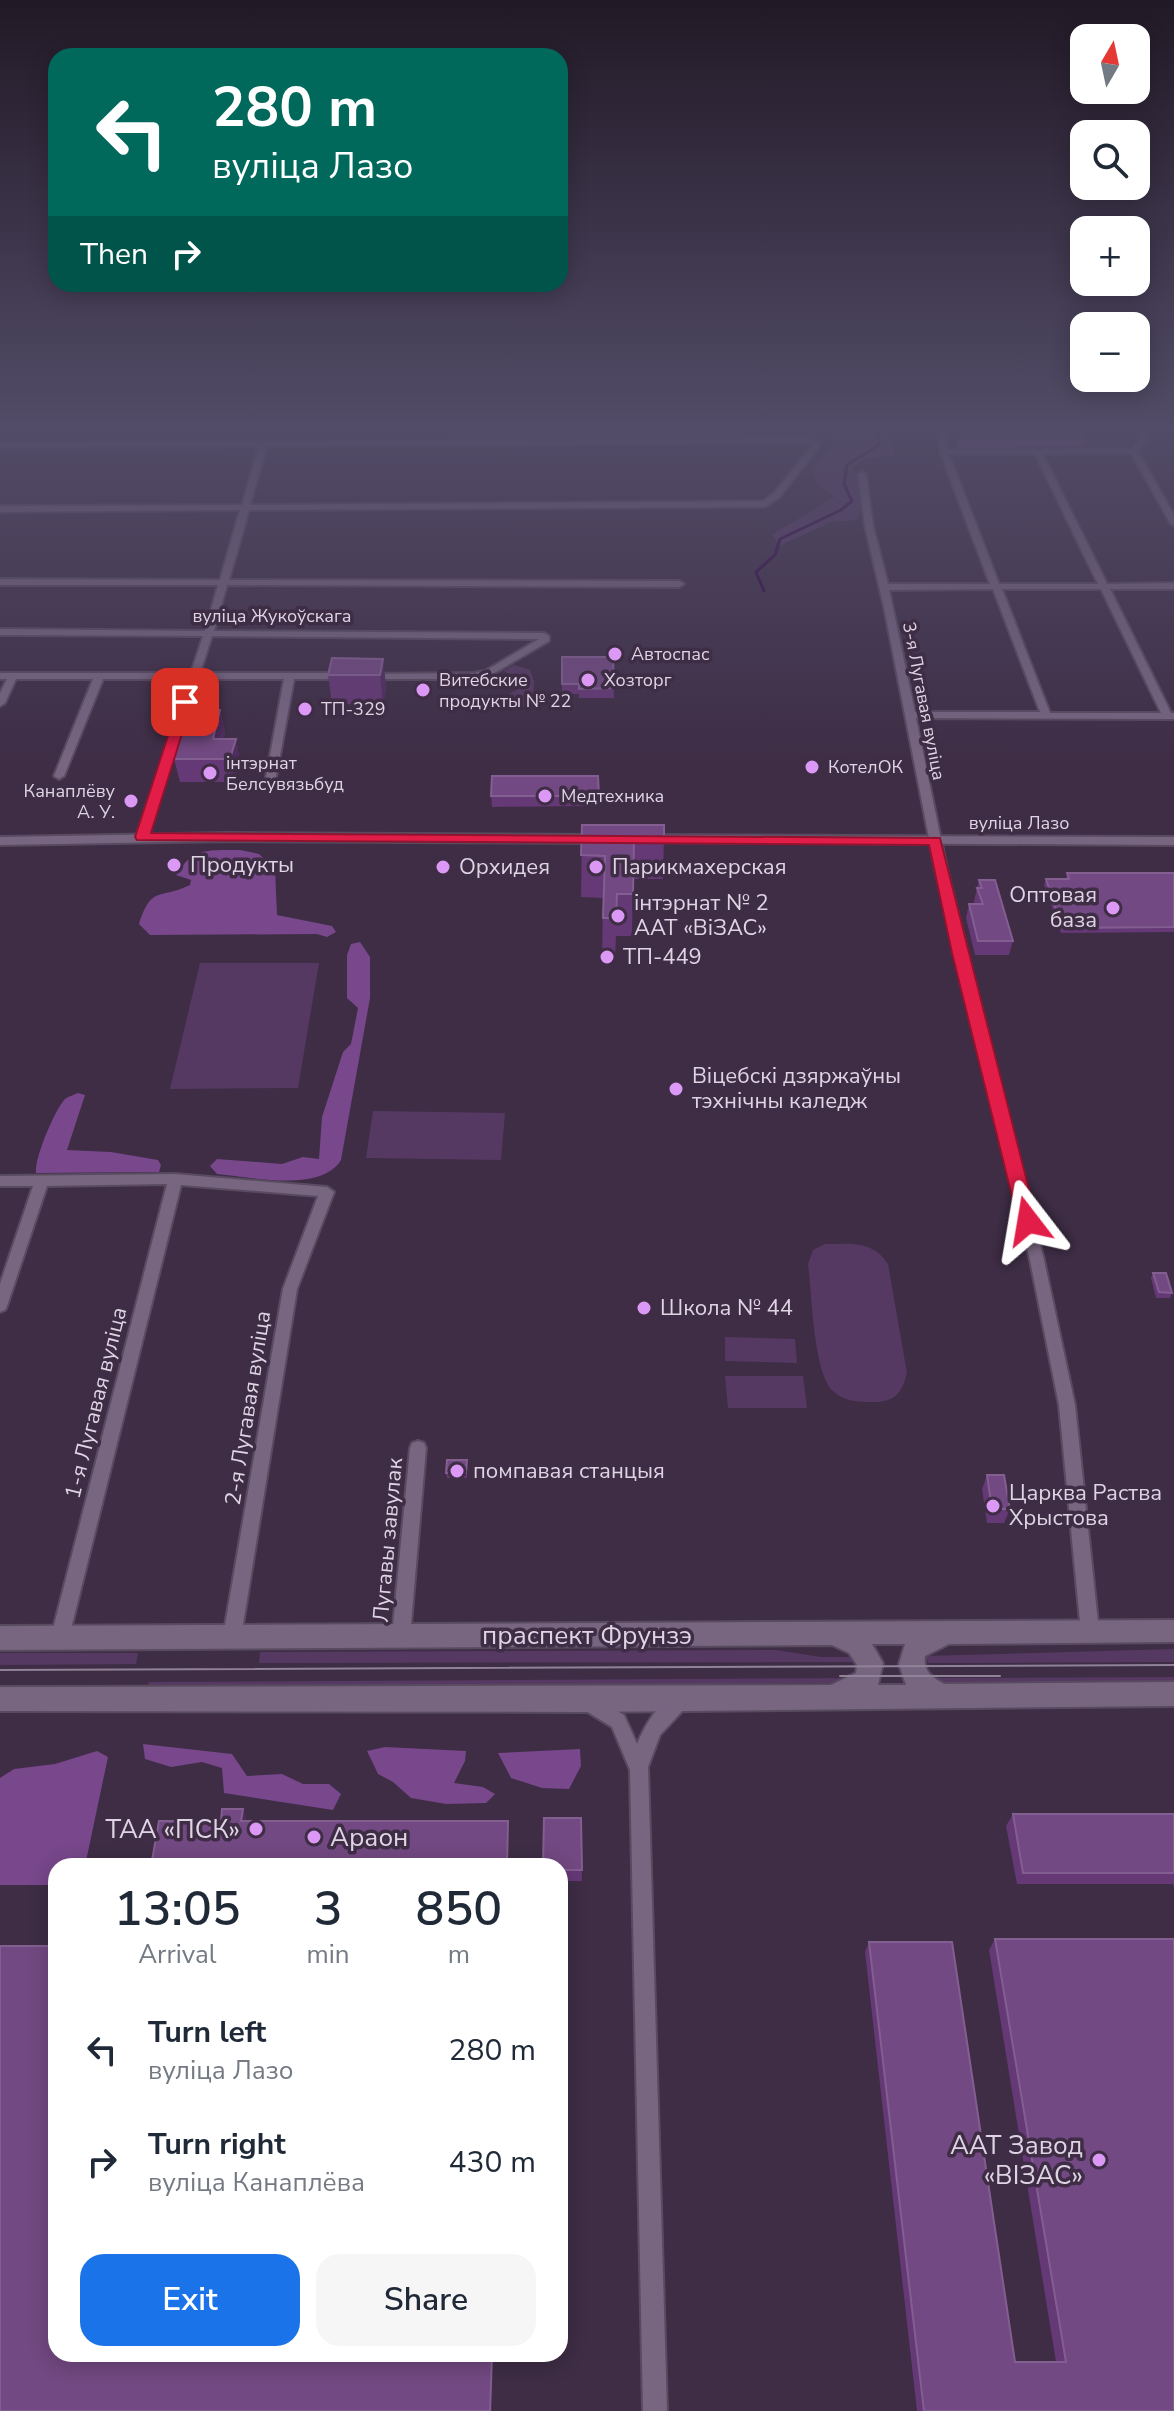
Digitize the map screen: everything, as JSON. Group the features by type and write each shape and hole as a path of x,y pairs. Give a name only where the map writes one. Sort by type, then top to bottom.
{"main road":[{"name":"праспект Фрунзэ","path":"0,1638 1174,1631"},
{"path":"831,1632 858,1645 868,1658 871,1670 867,1680 833,1696"},
{"path":"939,1695 918,1683 911,1664 916,1648 949,1632"},
{"path":"0,1699 584,1700 1174,1694"}],"street":[{"path":"142,837 239,537"},
{"name":"3-я Лугавая вуліца","path":"872,537 959,953 1037,1260 1067,1405 1090,1632"},
{"path":"977,537 1046,716"},
{"path":"911,715 1171,716 1080,537"},
{"path":"0,582 679,584"},
{"path":"884,587 1174,586"},
{"name":"вуліца Жукоўскага","path":"0,632 544,636 544,641 488,673 473,676 290,675"},
{"path":"0,676 290,675 269,788"},
{"path":"0,703 13,676"},
{"path":"59,776 99,676"},
{"name":"вуліца Лазо","path":"0,841 142,837 1174,841"},
{"path":"0,1181 175,1179"},
{"name":"2-я Лугавая вуліца","path":"175,1179 327,1192 290,1289 232,1637"},
{"name":"1-я Лугавая вуліца","path":"60,1637 175,1179"},
{"path":"0,1306 42,1180"},
{"name":"Лугавы завулак","path":"401,1636 418,1448"},
{"path":"655,2411 639,1767 647,1736 657,1721 683,1698"},
{"path":"584,1700 618,1721 639,1767"}],"shaded area":[{"path":"773,537 799,537 781,545"},
{"path":"514,665 530,670 534,681 533,705 518,708 502,704 500,699 520,688 524,682 504,671"},
{"path":"240,850 259,854 275,870 277,915 332,926 336,932 327,937 317,934 150,935 139,924 152,898 190,885 191,880 176,875 189,859 202,852"},
{"path":"360,942 370,957 370,998 341,1160 318,1177 302,1180 266,1180 217,1174 210,1166 217,1159 282,1164 303,1157 319,1159 322,1117 343,1052 351,1044 358,1008 347,998 347,955 351,944"},
{"path":"200,963 319,963 298,1088 170,1089"},
{"path":"78,1093 85,1095 67,1150 111,1152 158,1160 161,1165 159,1172 36,1173 42,1146 56,1113 65,1099"},
{"path":"373,1111 505,1113 501,1160 366,1158"},
{"path":"825,1244 868,1247 888,1264 907,1373 900,1391 892,1398 881,1402 847,1399 837,1395 826,1381 817,1350 808,1264 813,1250"},
{"path":"725,1337 795,1339 797,1363 725,1361"},
{"path":"725,1376 803,1376 807,1408 728,1408"},
{"path":"1174,1649 1174,1662 928,1663 926,1656"},
{"path":"776,1650 821,1657 860,1657 864,1662 259,1663 260,1652"},
{"path":"0,1653 138,1653 136,1664 0,1665"},
{"path":"1174,1677 1174,1685 984,1685 931,1681 930,1678"},
{"path":"858,1678 849,1683 773,1683 717,1689 147,1691 149,1682"},
{"path":"143,1744 232,1754 247,1776 282,1774 303,1784 329,1784 341,1794 333,1810 224,1793 222,1768 202,1762 171,1767 145,1759"},
{"path":"385,1747 466,1751 465,1761 454,1783 483,1787 495,1794 486,1803 446,1804 411,1798 378,1774 367,1751"},
{"path":"580,1749 581,1766 569,1789 542,1788 511,1778 498,1753"},
{"path":"97,1751 108,1757 87,1858 48,1858 48,1885 0,1885 0,1778 14,1769 55,1764"}],"building":[{"name":"Хозторг","path":"562,657 613,657 614,688 579,689 579,684 562,684"},
{"path":"332,658 383,659 380,675 328,675"},
{"path":"192,698 216,698 213,710 220,710 213,739 236,739 230,759 174,759"},
{"path":"492,776 598,776 599,796 491,796"},
{"path":"582,825 664,825 664,838 634,837 633,894 617,894 616,918 603,918 605,856 581,855"},
{"name":"Оптовая база","path":"1067,873 1174,873 1174,927 1062,928 1046,879 1069,879"},
{"path":"979,880 995,880 1013,941 978,941 969,904 983,904 977,888 982,888"},
{"path":"1153,1273 1166,1273 1172,1293 1159,1292"},
{"name":"помпавая станцыя","path":"447,1460 467,1460 466,1473 446,1473"},
{"path":"987,1475 1004,1475 1010,1509 992,1509"},
{"path":"222,1809 243,1809 241,1821 508,1821 507,1858 152,1858 159,1821 221,1821"},
{"path":"1013,1814 1174,1814 1174,1873 1023,1873"},
{"path":"544,1818 581,1818 582,1870 568,1870 568,1858 543,1858"},
{"name":"ААТ Завод «ВІЗАС»","path":"995,1939 1174,1939 1174,2411 924,2411 869,1942 952,1942 1015,2362 1066,2362"},
{"path":"0,1946 48,1946 48,2362 492,2362 490,2411 0,2411"}],"waterway":[{"path":"764,591 756,572 775,555 780,539 785,537"}],"tram line":[{"path":"0,1670 1174,1665"},
{"path":"840,1676 1000,1676"}],"place":[{"name":"Автоспас","path":"615,654"},
{"name":"Хозторг","path":"588,680"},
{"name":"Витебские продукты № 22","path":"423,690"},
{"name":"ТП-329","path":"305,709"},
{"name":"КотелОК","path":"812,767"},
{"name":"інтэрнат Белсувязьбуд","path":"210,773"},
{"name":"Медтехника","path":"545,796"},
{"name":"Канаплёву А. У.","path":"131,801"},
{"name":"Продукты","path":"174,865"},
{"name":"Орхидея","path":"443,867"},
{"name":"Парикмахерская","path":"596,867"},
{"name":"Оптовая база","path":"1113,908"},
{"name":"інтэрнат № 2 ААТ «ВіЗАС»","path":"618,916"},
{"name":"ТП-449","path":"607,957"},
{"name":"Віцебскі дзяржаўны тэхнічны каледж","path":"676,1089"},
{"name":"Школа № 44","path":"644,1308"},
{"name":"помпавая станцыя","path":"457,1471"},
{"name":"Царква Раства Хрыстова","path":"993,1506"},
{"name":"ТАА «ПСК»","path":"256,1829"},
{"name":"Араон","path":"314,1837"},
{"name":"ААТ Завод «ВІЗАС»","path":"1099,2160"}],"route":[{"path":"185,702 142,837 935,841 959,953 1028,1221"}]}
